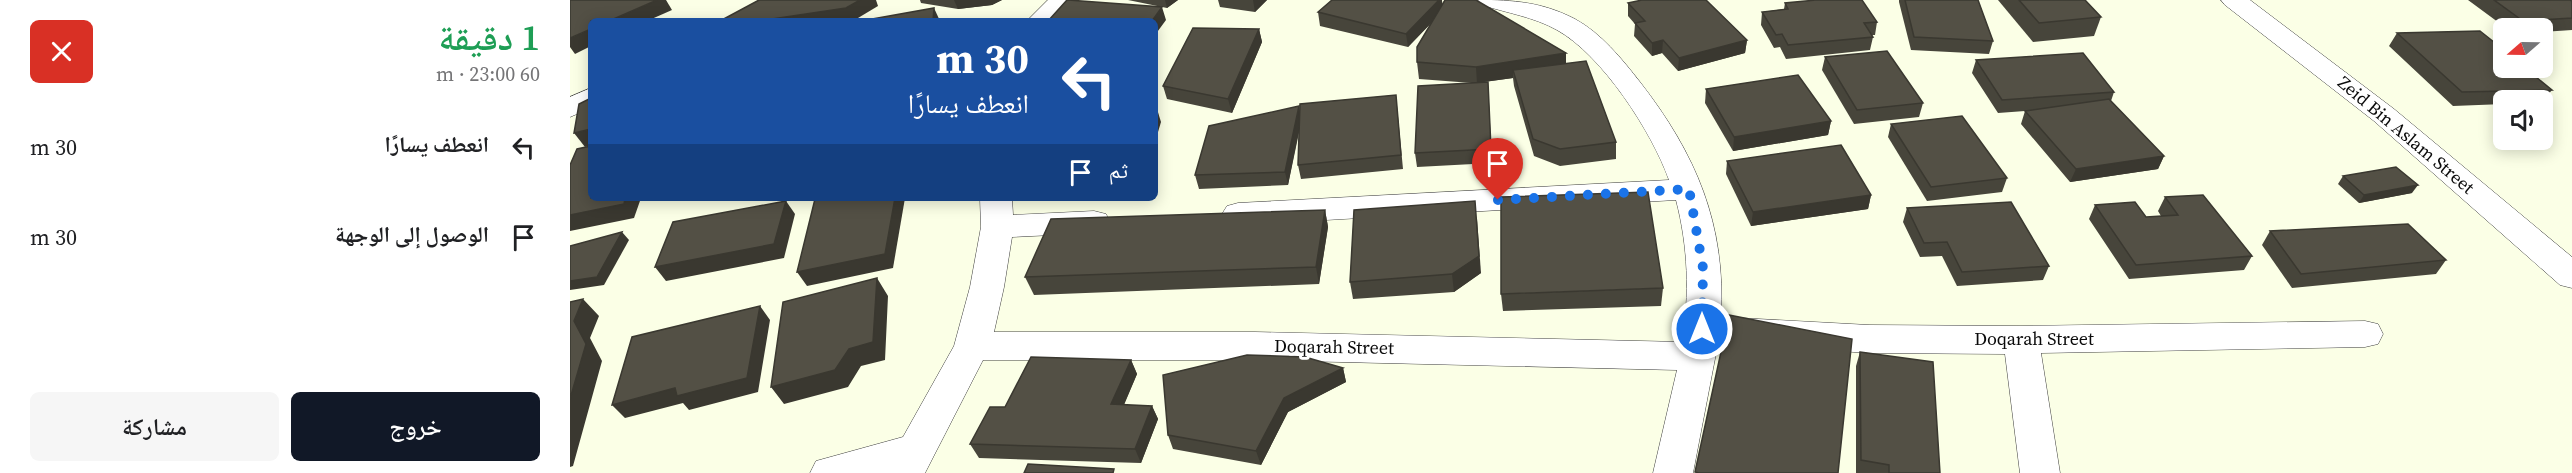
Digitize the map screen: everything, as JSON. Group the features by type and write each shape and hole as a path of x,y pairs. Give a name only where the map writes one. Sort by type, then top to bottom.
{"street":[{"path":"1043,18 1063,0"},
{"path":"1491,0 1556,9 1569,27 1589,42 1619,74 1656,127 1689,189 1703,268 1700,342 1673,473"},
{"name":"Zeid Bin Aslam Street","path":"2234,0 2384,115 2572,276"},
{"path":"570,108 588,99"},
{"path":"1211,215 1689,189"},
{"path":"830,473 909,462 972,346 987,287 996,213 1128,220"},
{"name":"Doqarah Street","path":"972,346 1869,339 2021,340 2365,334"},
{"path":"2021,340 2040,473"}],"building":[{"path":"570,0 657,0 616,18 588,18 588,30 570,38"},
{"path":"759,0 860,0 846,8 778,18 726,18"},
{"path":"1067,0 1162,7 1154,18 1051,18"},
{"path":"1332,0 1439,0 1406,34 1318,12"},
{"path":"1445,0 1476,0 1566,53 1476,67 1417,62 1417,47"},
{"path":"1642,0 1706,0 1747,40 1679,58 1663,40 1652,43 1635,23 1645,21 1628,3"},
{"path":"1862,0 1877,22 1864,23 1873,37 1788,45 1782,34 1776,35 1762,12 1788,9 1785,3"},
{"path":"1905,0 1978,0 1993,41 1914,37"},
{"path":"2019,0 2085,0 2101,17 2039,23"},
{"path":"2494,0 2572,1 2572,18 2519,18"},
{"path":"934,8 933,18 878,18"},
{"path":"1193,28 1259,29 1228,99 1163,86"},
{"path":"2480,31 2493,41 2493,78 2537,78 2552,90 2462,92 2397,33"},
{"path":"1887,51 1923,103 1857,110 1825,57"},
{"path":"2083,53 2114,92 2002,100 1976,60"},
{"path":"1586,61 1616,142 1560,149 1533,139 1513,70"},
{"path":"1798,75 1831,121 1734,137 1706,89"},
{"path":"1488,82 1491,149 1415,153 1418,86"},
{"path":"1396,95 1401,155 1298,165 1300,104"},
{"path":"2109,99 2164,156 2076,169 2025,111"},
{"path":"588,100 588,130 574,133 579,104"},
{"path":"1299,106 1285,172 1195,175 1209,126"},
{"path":"1962,116 2007,178 1931,187 1891,124"},
{"path":"1841,145 1871,195 1753,212 1727,161"},
{"path":"588,147 588,201 624,201 624,204 570,215 570,165 577,149"},
{"path":"2396,167 2418,185 2364,195 2343,176"},
{"path":"1648,192 1663,288 1501,294 1501,197"},
{"path":"2203,195 2252,256 2136,265 2095,205 2135,202 2146,217 2178,215 2165,197"},
{"path":"786,201 774,244 655,267 673,222"},
{"path":"815,201 894,201 885,254 797,272"},
{"path":"1475,201 1479,256 1452,274 1350,282 1354,210"},
{"path":"2011,202 2049,266 1962,272 1947,242 1924,243 1907,208"},
{"path":"1325,210 1316,267 1025,277 1051,219"},
{"path":"2408,224 2446,260 2301,274 2270,231"},
{"path":"622,232 597,277 570,281 570,246"},
{"path":"877,278 873,342 849,349 835,370 771,387 783,302"},
{"path":"583,299 574,321 586,344 570,399 570,302"},
{"path":"760,306 747,378 677,396 675,388 612,405 632,337"},
{"path":"1729,315 1852,339 1838,473 1695,472"},
{"path":"1860,352 1933,362 1940,473 1889,473 1889,465 1861,460"},
{"path":"1247,355 1305,357 1343,368 1284,398 1256,451 1168,435 1163,375"},
{"path":"1031,357 1131,360 1111,404 1152,406 1135,449 970,444 990,407 1005,407"},
{"path":"1028,464 1114,469 1113,473 1024,473"}],"route":[{"path":"1498,200 1689,189 1703,268 1702,329"}]}
